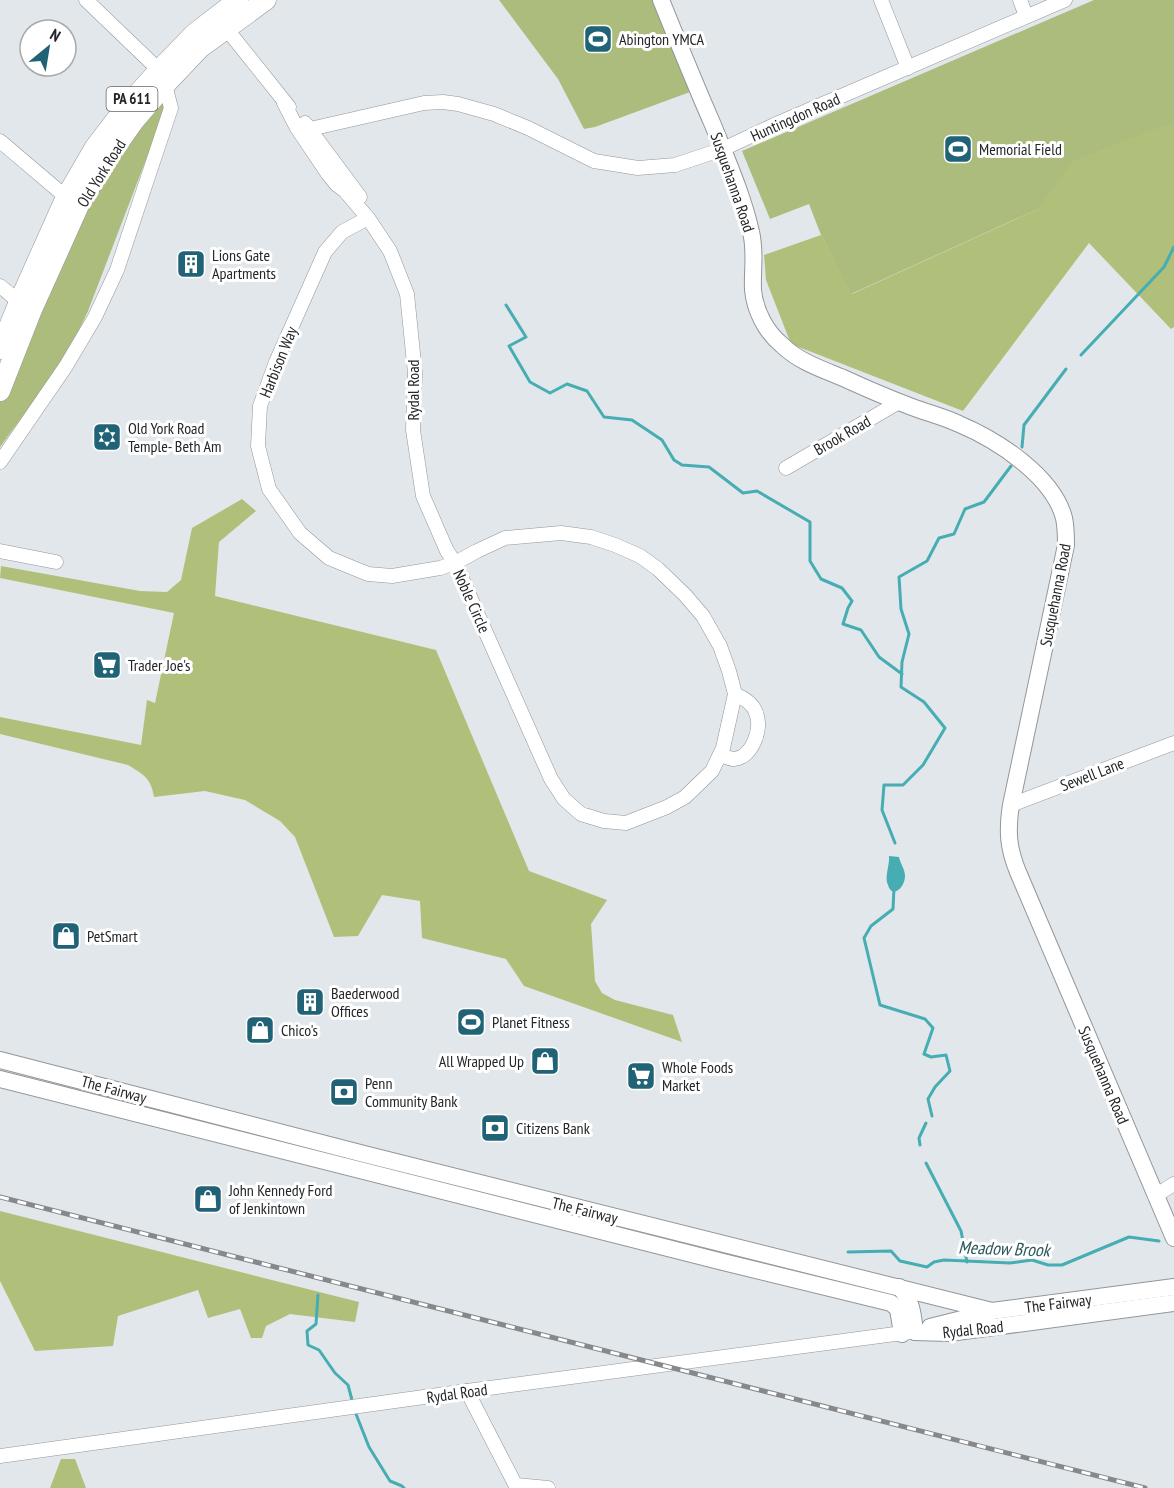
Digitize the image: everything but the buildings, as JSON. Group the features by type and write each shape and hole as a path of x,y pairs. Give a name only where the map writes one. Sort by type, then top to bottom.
{"highway":[{"name":"Old York Road","path":"221,22 238,0"},
{"name":"Old York Road","path":"0,348 25,307 95,147 124,109 162,77 195,33 266,0"},
{"name":"Old York Road","path":"0,392 25,307"}],"main road":[{"name":"Susquehanna Road","path":"661,0 723,149 748,217 753,239 753,292 756,307 771,334 782,346 816,367 899,402 957,423 995,443 1030,468 1052,493 1064,516 1065,552 1011,805 1008,843 1011,856 1173,1236"},
{"name":"The Fairway","path":"0,1060 375,1157 993,1311 1174,1287"},
{"name":"The Fairway","path":"0,1079 891,1303 898,1309 908,1333"},
{"path":"783,1277 788,1260"},
{"path":"899,1287 912,1309 908,1333"},
{"name":"Rydal Road","path":"908,1333 949,1333 1174,1303"},
{"name":"Rydal Road","path":"908,1333 993,1311"}],"street":[{"path":"0,462 66,366 95,317 117,270 171,108 162,77 86,0"},
{"path":"881,0 908,68"},
{"path":"1020,0 1026,16"},
{"name":"Huntingdon Road","path":"310,129 424,103 443,102 494,114 594,161 638,168 675,165 723,149 1065,0"},
{"name":"Rydal Road","path":"221,22 284,103 304,121 324,158"},
{"name":"Rydal Road","path":"284,103 297,128 362,200 368,218 390,251 407,294 415,373 413,430 423,496 447,551 455,563"},
{"path":"0,141 73,200"},
{"name":"Harbison Way","path":"368,218 342,232 325,252 276,362 260,406 258,446 269,489 300,533 329,558 368,574 392,576 440,568 455,563"},
{"path":"0,286 25,307"},
{"name":"Brook Road","path":"786,468 899,402"},
{"name":"Noble Circle","path":"561,533 591,537 615,545 640,556 658,569 686,595 703,616 720,646 729,671 735,694 720,754 712,771 685,797 667,807 626,823 604,821 581,814 564,799 551,779 455,563 505,538 561,533"},
{"path":"0,551 56,562"},
{"path":"720,754 733,759 744,756 753,744 758,729 756,713 746,700 735,694"},
{"name":"Sewell Lane","path":"1011,805 1174,743"},
{"path":"1155,1196 1174,1184"},
{"name":"Rydal Road","path":"0,1456 908,1333"},
{"path":"467,1391 516,1486 549,1488"}],"green space":[{"name":"Abington YMCA","path":"499,0 652,0 690,92 584,129 558,79"},
{"name":"Memorial Field","path":"1094,0 1174,0 1174,147 851,294 821,235 809,204 770,219 742,151"},
{"path":"160,102 164,104 165,110 88,311 59,364 0,447 0,402 83,209"},
{"path":"1168,124 1174,128 1174,327 1171,329 1089,243 963,411 791,344 766,280 764,255 821,235 852,294 1038,209 1073,161"},
{"path":"242,499 256,511 219,542 215,596 436,650 529,871 607,900 591,924 595,981 602,993 615,1000 673,1015 682,1042 524,986 506,959 422,938 420,901 382,895 358,936 334,937 295,837 280,821 245,800 205,791 154,797 151,785 146,778 128,765 0,734 0,717 141,745 147,700 155,703 174,613 0,578 1,566 140,591 167,592 181,580 192,528"},
{"path":"0,1211 359,1302 355,1322 290,1314 266,1326 262,1338 251,1338 240,1309 208,1318 198,1290 118,1316 113,1346 35,1351 0,1281"},
{"path":"61,1459 75,1459 86,1488 50,1488"}],"water":[{"path":"889,856 899,857 905,873 901,888 895,891 890,889 887,882"}],"waterway":[{"path":"1081,355 1164,267 1174,247"},
{"path":"506,305 526,337 509,346 530,382 550,393 567,384 587,391 604,417 632,420 662,440 674,460 682,465 709,467 743,493 757,491 810,522 810,561 821,579 842,588 852,601 843,624 861,630 879,657 902,674"},
{"path":"1022,447 1024,425 1066,369"},
{"path":"895,843 882,810 884,785 903,785 923,765 945,728 924,702 901,687 902,662 909,634 901,609 899,577 927,561 939,538 954,534 965,509 984,502 1011,466"},
{"path":"894,888 893,909 871,926 864,938 880,1005 925,1019 933,1028 924,1054 931,1057 946,1055 950,1071 935,1087 928,1099 932,1116"},
{"path":"920,1145 919,1138 926,1123"},
{"path":"926,1163 961,1231 967,1262"},
{"name":"Meadow Brook","path":"848,1252 891,1251 900,1261 927,1267 934,1262 944,1260 1010,1263 1032,1260 1048,1265 1062,1265 1129,1237 1159,1241"},
{"path":"318,1295 316,1324 307,1331 308,1345 319,1350 335,1373 348,1385 352,1400"},
{"path":"356,1414 369,1447 390,1481 404,1488"}],"railway":[{"path":"0,1197 1145,1488"}],"place":[{"name":"Abington YMCA","path":"598,39"},
{"name":"Memorial Field","path":"958,149"},
{"name":"Lions Gate Apartments","path":"191,264"},
{"name":"Old York Road Temple- Beth Am","path":"107,437"},
{"name":"Trader Joe's","path":"107,665"},
{"name":"PetSmart","path":"66,936"},
{"name":"Baederwood Offices","path":"310,1002"},
{"name":"Planet Fitness","path":"471,1022"},
{"name":"Chico's","path":"260,1030"},
{"name":"All Wrapped Up","path":"545,1061"},
{"name":"Whole Foods Market","path":"641,1076"},
{"name":"Penn Community Bank","path":"344,1092"},
{"name":"Citizens Bank","path":"495,1128"},
{"name":"John Kennedy Ford of Jenkintown","path":"208,1199"}]}
